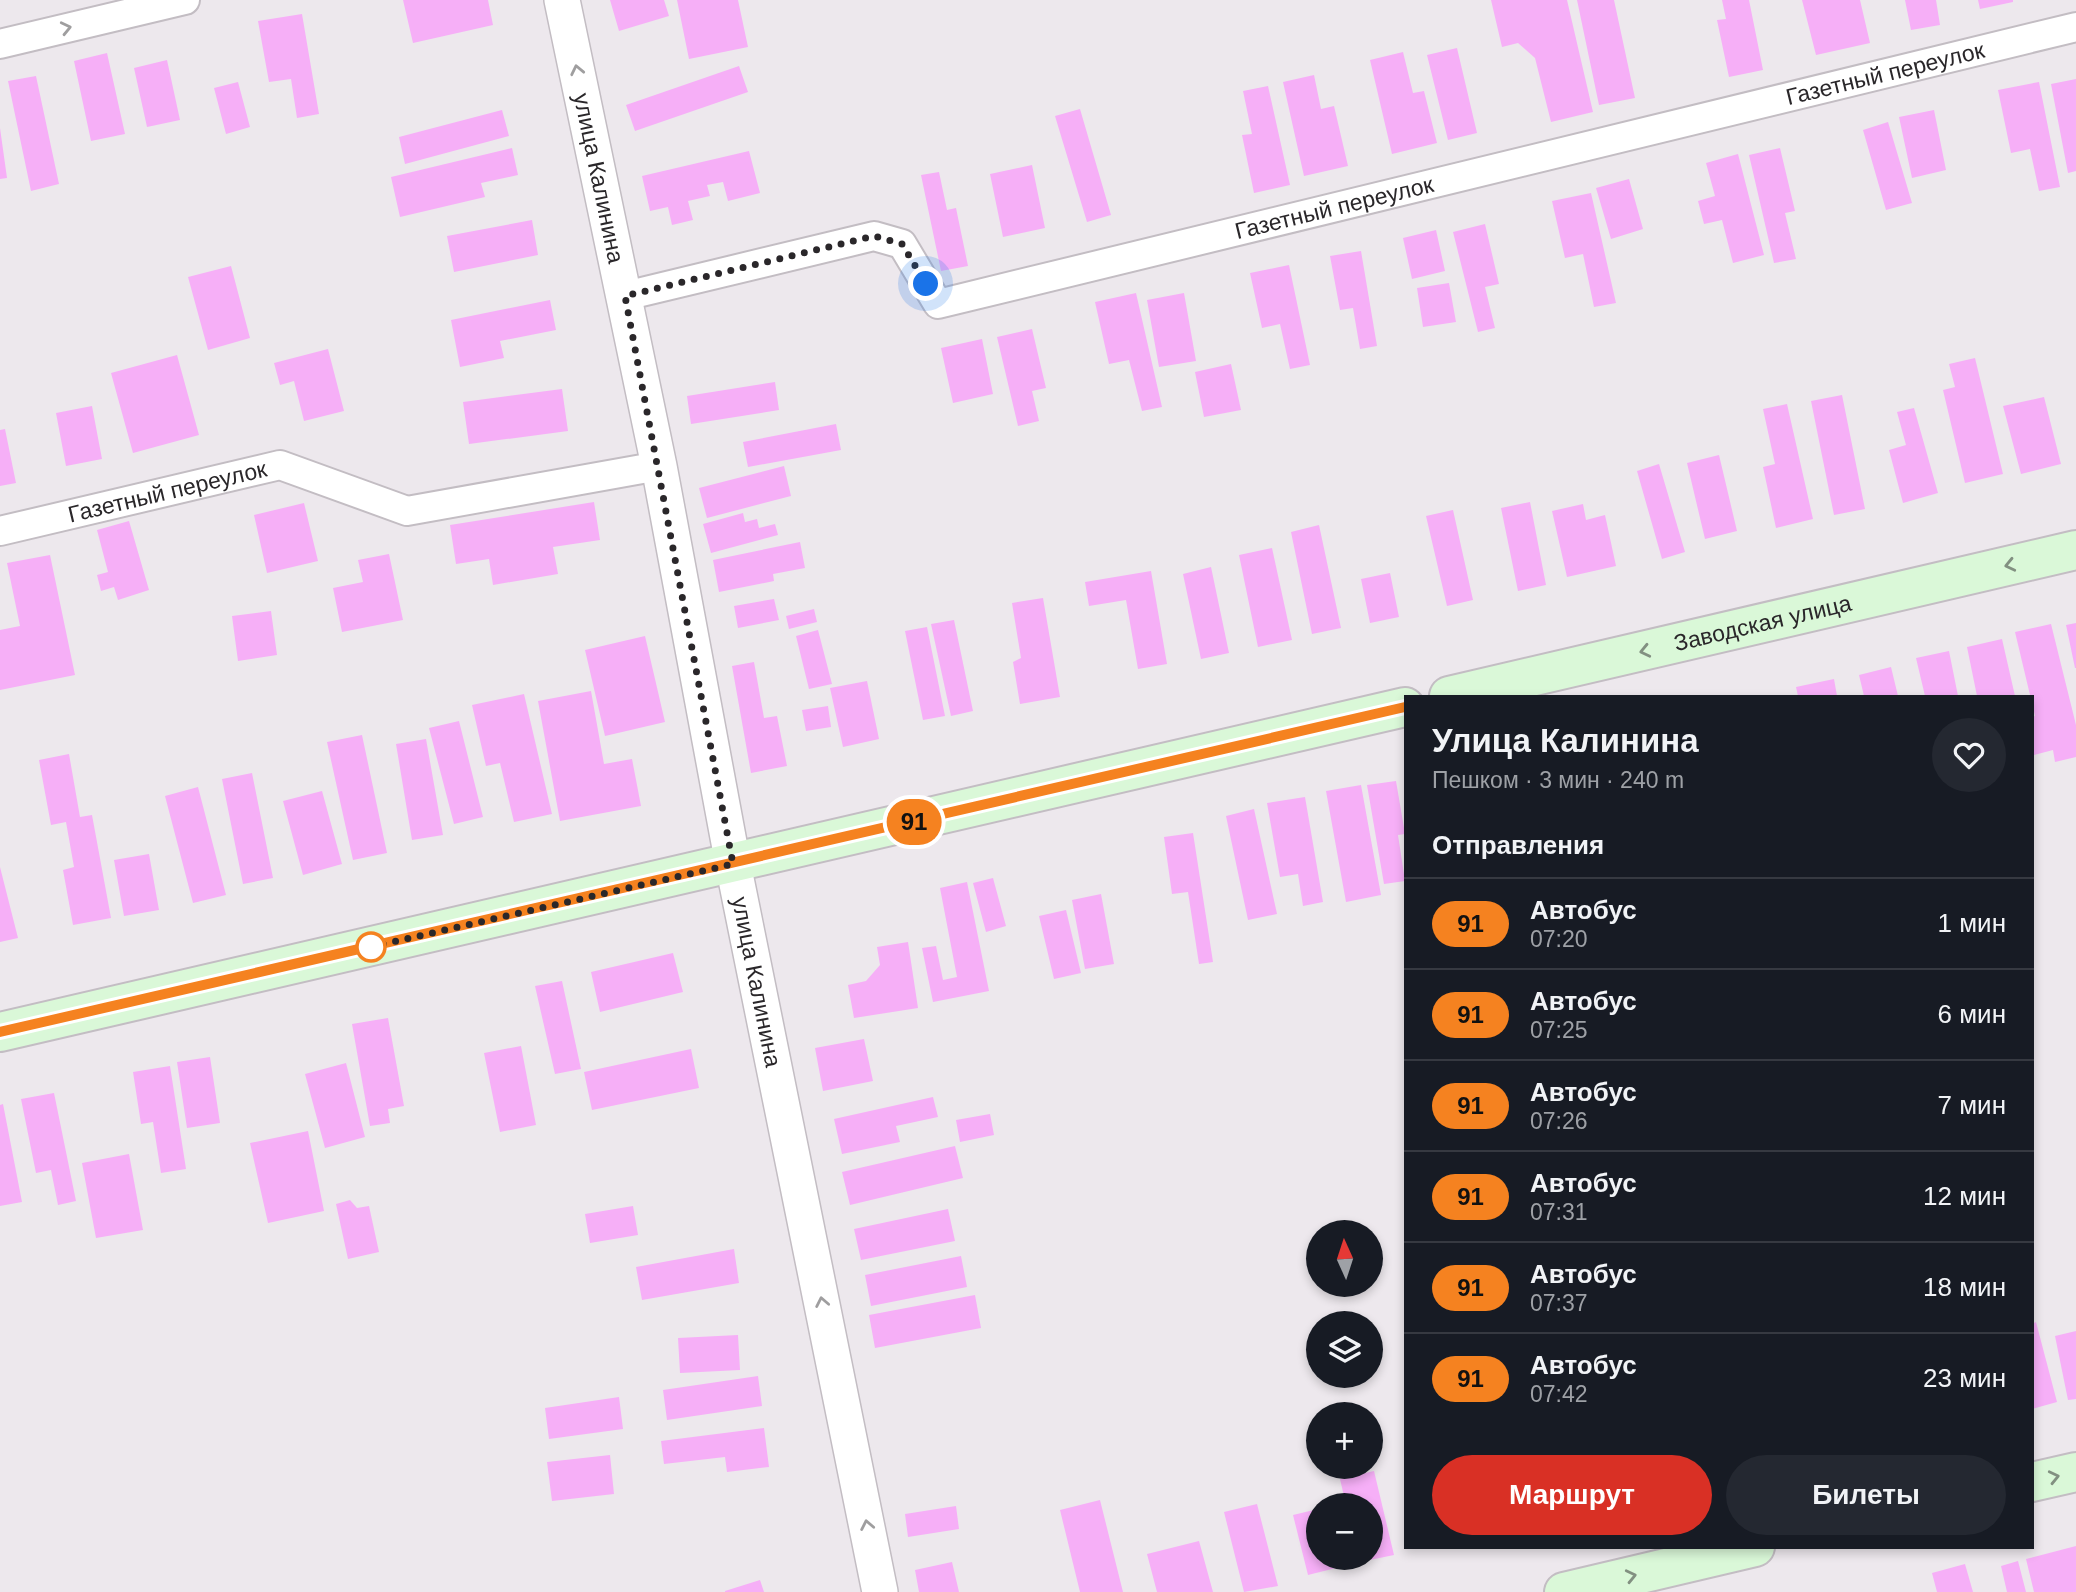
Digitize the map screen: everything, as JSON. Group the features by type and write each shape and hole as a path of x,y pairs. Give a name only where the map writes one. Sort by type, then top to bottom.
{"main road":[{"name":"Заводская улица","path":"1453,695 2076,550"},
{"path":"0,1032 1404,707"},
{"path":"2034,1482 2076,1472"},
{"path":"1564,1592 1747,1549"}],"street":[{"path":"0,44 185,0"},
{"name":"улица Калинина","path":"562,0 659,466 733,864 880,1592"},
{"name":"Газетный переулок","path":"625,296 874,236 902,244 938,304 2076,27"},
{"name":"Газетный переулок","path":"0,531 281,465 407,512 659,466"}],"building":[{"path":"403,0 488,0 493,25 413,43"},
{"path":"610,0 664,0 669,16 619,31"},
{"path":"677,0 738,0 748,47 689,59"},
{"path":"1491,0 1567,0 1593,112 1551,122 1535,58 1518,43 1502,47"},
{"path":"1577,0 1614,0 1635,98 1599,105"},
{"path":"1722,0 1749,0 1763,70 1729,77 1717,20 1726,19"},
{"path":"1802,0 1860,0 1870,43 1816,55"},
{"path":"1905,0 1936,0 1940,25 1911,30"},
{"path":"1978,0 2013,0 2013,2 1980,9"},
{"path":"302,14 319,114 297,118 291,79 269,82 258,21"},
{"path":"1457,48 1477,133 1448,140 1427,55"},
{"path":"1403,52 1413,93 1424,91 1437,143 1392,154 1370,60"},
{"path":"107,53 125,134 91,141 74,61"},
{"path":"167,60 180,120 147,127 134,68"},
{"path":"739,66 748,92 635,131 626,105"},
{"path":"1314,75 1321,109 1334,106 1348,166 1304,176 1283,82"},
{"path":"36,76 59,184 31,191 8,81"},
{"path":"2076,79 2076,171 2068,173 2051,84"},
{"path":"238,82 250,127 226,134 214,88"},
{"path":"2039,82 2060,187 2039,191 2030,149 2011,153 1998,90"},
{"path":"1268,86 1290,185 1254,193 1242,135 1252,134 1243,91"},
{"path":"1080,109 1111,215 1087,222 1055,116"},
{"path":"502,110 509,136 405,164 399,137"},
{"path":"1934,110 1946,170 1912,178 1899,117"},
{"path":"1888,122 1912,203 1886,210 1863,130"},
{"path":"0,128 7,178 0,179"},
{"path":"512,148 518,175 481,183 485,197 400,217 391,177"},
{"path":"1780,148 1795,211 1785,213 1796,259 1774,263 1749,155"},
{"path":"749,151 760,193 728,201 723,182 707,185 710,196 688,201 693,220 672,225 668,207 650,211 642,176"},
{"path":"1738,154 1764,255 1733,263 1722,220 1704,224 1698,201 1715,196 1706,163"},
{"path":"1032,165 1045,228 1003,237 990,174"},
{"path":"939,172 947,210 956,208 968,266 941,271 921,175"},
{"path":"1629,179 1643,229 1611,239 1596,188"},
{"path":"1591,193 1616,303 1594,307 1583,254 1565,258 1552,201"},
{"path":"532,220 538,255 454,272 447,236"},
{"path":"1485,224 1499,284 1485,287 1495,328 1478,332 1453,232"},
{"path":"1436,230 1445,271 1412,279 1403,238"},
{"path":"1361,251 1377,346 1360,349 1353,308 1340,310 1330,256"},
{"path":"1289,265 1310,365 1290,369 1280,324 1262,328 1250,273"},
{"path":"231,266 250,338 208,350 188,277"},
{"path":"1449,283 1456,322 1423,327 1417,288"},
{"path":"1136,293 1162,407 1142,411 1129,360 1109,364 1095,302"},
{"path":"1184,293 1196,361 1159,367 1147,300"},
{"path":"550,300 556,330 500,341 504,358 460,367 451,320"},
{"path":"1032,329 1046,388 1032,391 1039,421 1018,426 997,337"},
{"path":"982,339 993,394 953,403 941,348"},
{"path":"328,349 344,411 304,421 294,381 280,385 274,363"},
{"path":"177,355 199,435 133,453 111,373"},
{"path":"1975,358 2003,474 1965,483 1943,390 1955,387 1949,364"},
{"path":"1231,364 1241,410 1204,417 1195,372"},
{"path":"775,382 779,410 691,424 687,396"},
{"path":"562,389 568,431 469,444 463,402"},
{"path":"1842,395 1865,509 1834,515 1811,401"},
{"path":"2044,397 2061,464 2021,474 2003,406"},
{"path":"1787,404 1813,519 1776,528 1763,467 1775,464 1763,409"},
{"path":"92,406 102,459 66,466 56,413"},
{"path":"1914,408 1938,493 1903,503 1889,450 1906,445 1897,412"},
{"path":"836,424 841,450 748,467 743,442"},
{"path":"5,429 16,483 0,486 0,430"},
{"path":"1719,455 1737,531 1705,539 1687,463"},
{"path":"1659,464 1685,552 1662,559 1637,471"},
{"path":"784,466 791,496 707,518 699,488"},
{"path":"594,502 600,540 553,547 558,574 493,585 489,559 456,564 450,525"},
{"path":"1530,502 1546,585 1518,591 1501,508"},
{"path":"304,503 318,561 267,573 254,515"},
{"path":"1583,504 1586,520 1605,515 1616,566 1567,577 1552,511"},
{"path":"1453,510 1473,600 1447,606 1426,516"},
{"path":"743,513 745,522 757,519 759,528 775,524 778,535 711,553 703,524"},
{"path":"129,521 149,590 118,600 114,587 101,591 97,575 108,572 97,530"},
{"path":"1319,525 1341,628 1312,634 1291,532"},
{"path":"800,542 805,568 773,574 774,581 719,592 713,560"},
{"path":"1272,548 1292,640 1258,647 1239,555"},
{"path":"389,554 403,620 342,632 333,588 363,582 358,560"},
{"path":"50,555 75,675 0,690 0,630 20,626 7,563"},
{"path":"1211,567 1229,653 1201,659 1183,574"},
{"path":"1151,571 1167,664 1138,669 1126,600 1089,606 1085,582"},
{"path":"1390,573 1399,617 1370,623 1361,579"},
{"path":"1043,598 1060,697 1020,704 1013,662 1021,658 1012,603"},
{"path":"774,599 779,620 738,628 734,606"},
{"path":"814,609 817,622 789,629 786,616"},
{"path":"271,611 277,655 238,661 232,616"},
{"path":"954,620 973,711 951,716 931,624"},
{"path":"2076,623 2076,668 2075,668 2066,625"},
{"path":"2051,624 2076,725 2076,757 2055,762 2053,750 2034,755 2034,695 2030,695 2015,632"},
{"path":"927,627 945,716 923,720 905,631"},
{"path":"818,630 832,684 809,689 796,636"},
{"path":"645,636 665,722 605,736 585,650"},
{"path":"2002,639 2015,695 1977,695 1967,647"},
{"path":"1949,651 1958,695 1925,695 1916,658"},
{"path":"754,662 764,718 777,716 787,766 751,773 732,666"},
{"path":"1891,667 1898,695 1864,695 1859,675"},
{"path":"1834,679 1837,695 1798,695 1796,687"},
{"path":"867,681 879,739 843,747 830,688"},
{"path":"591,691 604,764 632,759 641,806 560,821 538,701"},
{"path":"524,694 552,814 514,822 500,763 486,766 472,705"},
{"path":"828,706 831,727 806,731 802,710"},
{"path":"459,721 483,817 454,824 429,728"},
{"path":"362,735 387,853 353,860 327,742"},
{"path":"426,739 443,835 412,840 396,744"},
{"path":"69,754 80,817 92,815 111,918 73,925 63,870 74,867 66,822 51,825 39,760"},
{"path":"252,773 273,878 243,884 222,779"},
{"path":"1396,781 1404,828 1404,834 1398,835 1404,881 1384,884 1367,785"},
{"path":"1361,785 1381,895 1346,902 1326,791"},
{"path":"198,787 226,895 193,903 165,796"},
{"path":"322,791 342,864 303,875 283,801"},
{"path":"1305,797 1323,902 1303,906 1298,874 1280,877 1267,803"},
{"path":"1254,809 1277,914 1248,920 1226,816"},
{"path":"1193,833 1213,962 1199,964 1188,892 1172,894 1164,837"},
{"path":"149,854 159,910 124,916 114,860"},
{"path":"0,867 18,938 0,942"},
{"path":"993,878 1006,926 986,932 973,883"},
{"path":"967,882 989,991 933,1002 922,948 936,946 943,980 957,977 940,888"},
{"path":"1101,894 1114,964 1085,969 1072,900"},
{"path":"1066,910 1081,973 1054,979 1039,916"},
{"path":"908,942 918,1008 854,1018 848,985 866,981 880,965 877,947"},
{"path":"673,953 683,992 600,1012 591,972"},
{"path":"562,981 581,1069 555,1074 535,986"},
{"path":"388,1018 404,1106 388,1109 390,1123 370,1126 352,1024"},
{"path":"864,1039 873,1081 823,1091 815,1048"},
{"path":"521,1046 536,1125 500,1132 484,1053"},
{"path":"691,1049 699,1088 592,1110 584,1072"},
{"path":"210,1057 220,1123 187,1128 177,1062"},
{"path":"346,1063 365,1137 325,1148 305,1074"},
{"path":"170,1066 186,1169 161,1173 153,1122 141,1124 133,1072"},
{"path":"54,1093 76,1201 58,1205 51,1170 36,1173 21,1099"},
{"path":"933,1097 938,1117 896,1126 900,1142 842,1154 834,1119"},
{"path":"3,1104 22,1202 0,1206 0,1105"},
{"path":"990,1114 994,1135 960,1142 956,1120"},
{"path":"308,1131 324,1211 268,1223 250,1143"},
{"path":"955,1146 963,1178 850,1205 842,1172"},
{"path":"129,1154 143,1230 96,1238 82,1163"},
{"path":"350,1200 357,1208 369,1206 379,1252 348,1259 336,1204"},
{"path":"633,1206 638,1235 590,1243 585,1214"},
{"path":"948,1209 955,1241 861,1260 854,1229"},
{"path":"734,1249 739,1283 642,1300 636,1267"},
{"path":"961,1256 967,1287 871,1306 865,1275"},
{"path":"975,1295 981,1328 875,1348 869,1315"},
{"path":"2036,1322 2057,1402 2034,1408"},
{"path":"2076,1331 2076,1399 2068,1400 2055,1336"},
{"path":"738,1335 740,1370 680,1373 678,1338"},
{"path":"758,1376 762,1406 667,1420 663,1390"},
{"path":"619,1397 623,1429 549,1439 545,1408"},
{"path":"764,1428 769,1467 727,1472 725,1457 664,1464 661,1441"},
{"path":"610,1455 614,1494 552,1501 547,1462"},
{"path":"1340,1479 1376,1479 1379,1493 1343,1493"},
{"path":"1100,1500 1123,1592 1080,1592 1060,1510"},
{"path":"1257,1504 1278,1586 1244,1592 1224,1512"},
{"path":"956,1506 959,1529 908,1537 905,1514"},
{"path":"1383,1509 1394,1555 1383,1557"},
{"path":"1306,1512 1306,1567 1293,1515"},
{"path":"1199,1541 1213,1592 1157,1592 1147,1554"},
{"path":"2076,1546 2076,1592 2034,1592 2026,1559"},
{"path":"2018,1561 2026,1592 2007,1592 2001,1566"},
{"path":"952,1562 959,1592 919,1592 915,1570"},
{"path":"1965,1564 1973,1592 1937,1592 1932,1573"},
{"path":"1307,1570 1328,1570 1308,1575"},
{"path":"760,1580 764,1592 725,1592 725,1591"}],"bus line":[{"name":"91","path":"0,1032 1404,707"}],"route":[{"path":"371,947 733,864 625,296 874,236 902,244 926,284"}]}
